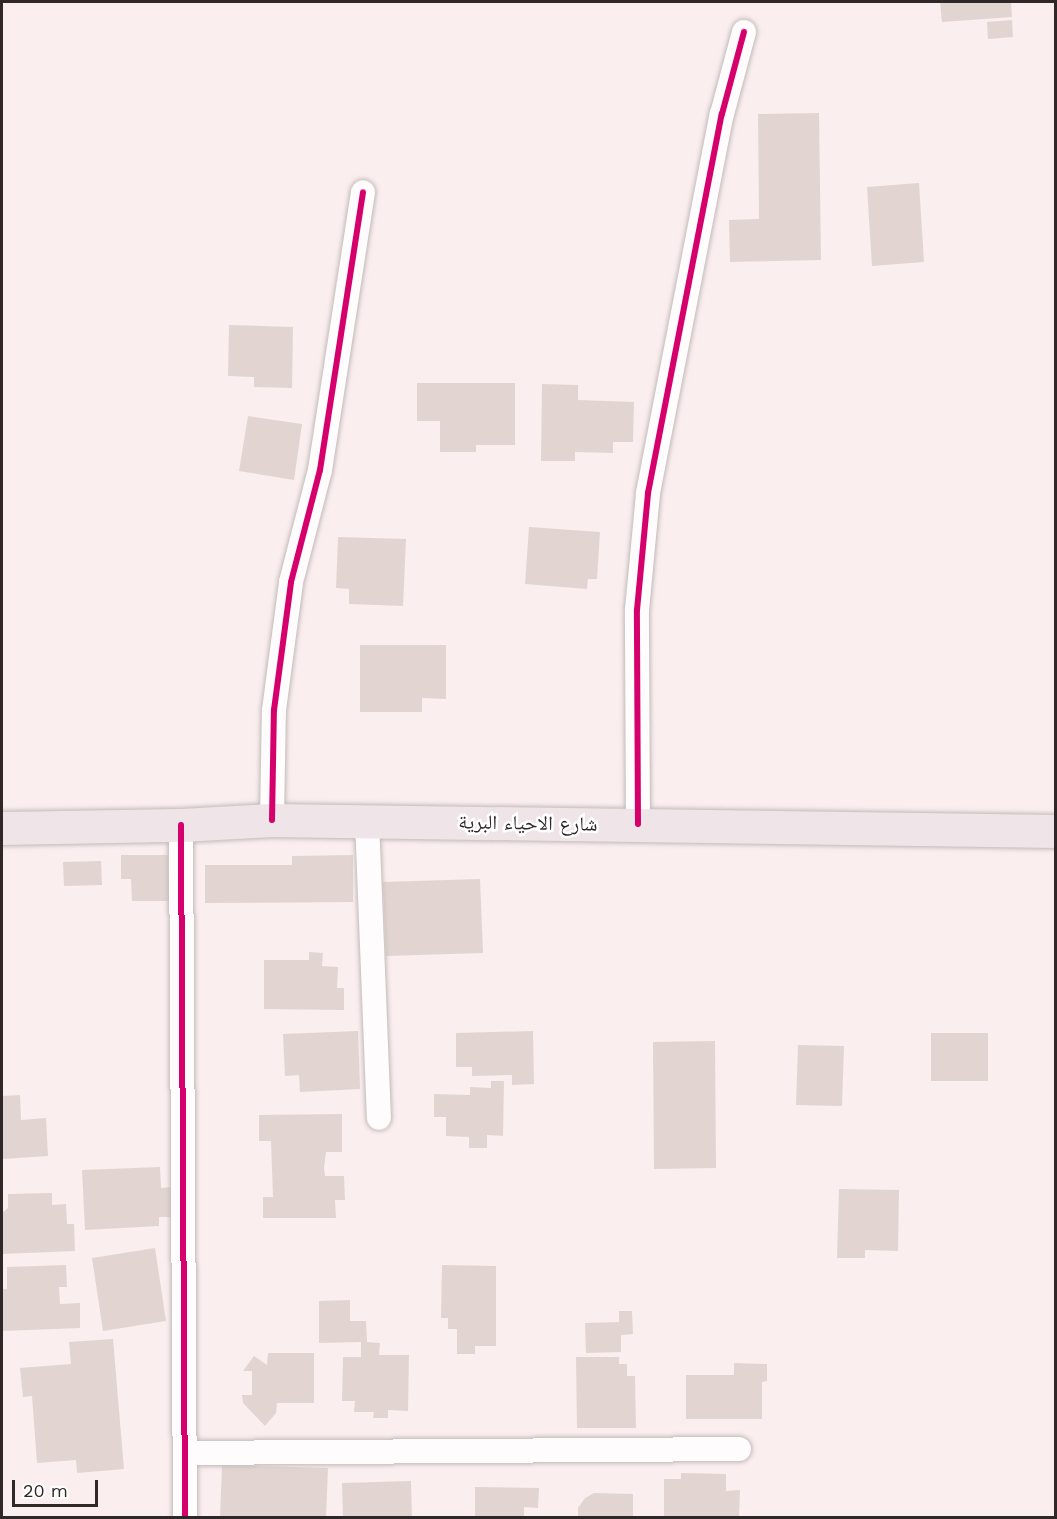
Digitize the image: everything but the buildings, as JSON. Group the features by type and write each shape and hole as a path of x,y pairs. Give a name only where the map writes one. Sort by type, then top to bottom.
{"main road":[{"name":"شارع الاحياء البرية","path":"2,828 181,825 272,820 1056,831"}],"street":[{"path":"638,824 637,610 648,493 722,114 744,32"},
{"path":"272,820 274,710 291,582 320,470 363,192"},
{"path":"367,821 379,1118"},
{"path":"181,825 185,1518"},
{"path":"184,1453 739,1449"}],"cycle path":[{"path":"638,824 637,610 648,493 722,114 744,32"},
{"path":"272,820 274,710 291,582 320,470 363,192"},
{"path":"181,825 185,1518"}]}
